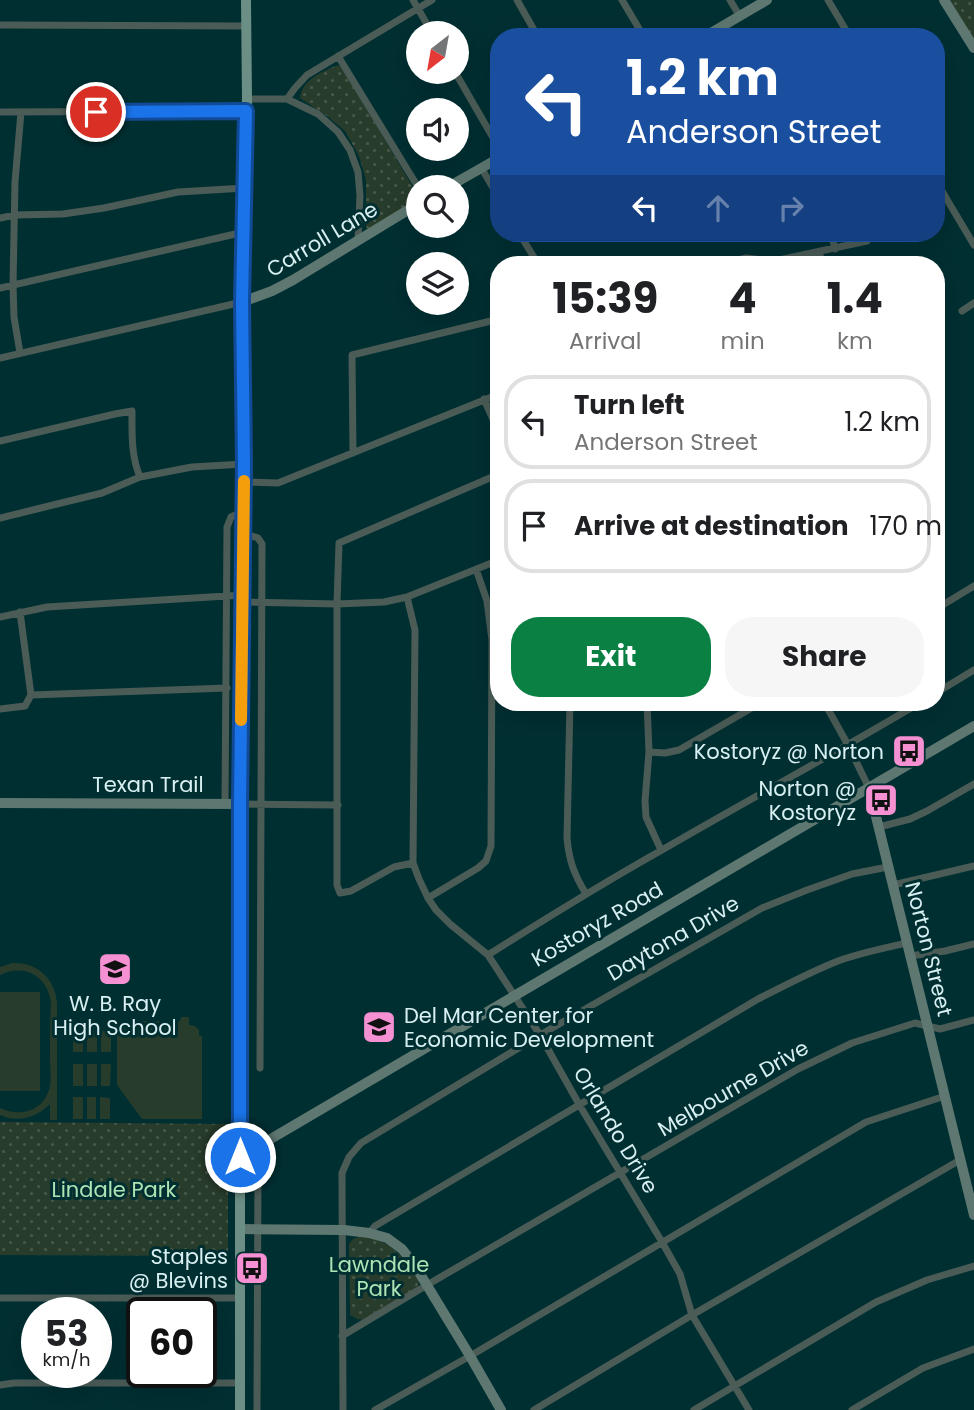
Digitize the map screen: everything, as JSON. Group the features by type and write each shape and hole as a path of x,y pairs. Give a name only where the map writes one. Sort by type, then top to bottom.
{"main road":[{"path":"240,1410 240,804 244,511 242,302 247,99 246,0"}],"street":[{"path":"413,0 425,21"},
{"path":"287,99 307,75 432,0"},
{"path":"517,0 533,28"},
{"path":"622,0 638,28"},
{"path":"730,0 739,15"},
{"path":"727,28 739,15 767,0"},
{"path":"828,0 845,28"},
{"path":"944,0 974,48"},
{"path":"0,25 246,26"},
{"path":"338,56 411,175"},
{"path":"462,84 490,132"},
{"path":"247,99 287,99 318,114 338,132 350,150 358,172 358,240"},
{"path":"0,111 246,111"},
{"path":"20,353 14,317 13,285 15,182 21,112"},
{"path":"469,176 490,164"},
{"path":"482,169 490,183"},
{"path":"0,218 63,214 178,192 245,188"},
{"path":"945,196 974,244"},
{"name":"Carroll Lane","path":"242,302 282,286 406,211"},
{"path":"0,288 244,232"},
{"path":"833,242 835,248"},
{"path":"799,256 862,242"},
{"path":"819,252 820,256"},
{"path":"0,358 242,302"},
{"path":"962,311 974,303"},
{"path":"353,453 352,355 490,321"},
{"path":"244,482 278,483 490,398"},
{"path":"484,400 490,413"},
{"path":"0,442 132,411 134,464 140,477"},
{"path":"0,518 102,494 140,477 192,467 244,464"},
{"path":"414,863 394,867 351,891 340,893 337,885 339,543 490,478"},
{"path":"225,804 227,527 230,517 244,511"},
{"path":"243,533 258,538 262,544 260,1068"},
{"path":"0,617 47,607 227,596 262,602 384,602 407,597 490,564"},
{"path":"476,569 487,601 490,624"},
{"path":"945,604 974,586"},
{"name":"Orlando Drive","path":"407,597 415,630 414,863 419,879 436,910 488,955 540,1035 680,1274 692,1315 749,1410"},
{"path":"0,709 25,706 31,695 20,612"},
{"path":"945,688 974,670"},
{"path":"31,695 227,688"},
{"path":"428,898 478,868 486,860 491,846 492,711"},
{"path":"570,711 568,848 575,874 586,894"},
{"path":"647,711 649,752 646,817 661,850"},
{"path":"649,752 679,750 739,711"},
{"name":"Norton Street","path":"829,711 869,788 974,1212"},
{"path":"488,955 661,850 906,711"},
{"name":"Kostoryz Road","path":"240,1157 974,726"},
{"path":"878,827 927,811 974,784"},
{"name":"Texan Trail","path":"0,803 338,806"},
{"path":"893,885 974,866"},
{"name":"Daytona Drive","path":"343,1410 342,1173 349,1157 361,1143 540,1035 762,908 852,874 888,867"},
{"path":"369,1233 375,1226 758,999 840,960 907,943"},
{"path":"910,956 974,944"},
{"name":"Melbourne Drive","path":"342,1336 798,1069 852,1044 915,1023 940,1029 974,1020"},
{"path":"375,1410 866,1122 945,1096"},
{"path":"254,1149 258,1163 257,1410"},
{"path":"534,1410 960,1160"},
{"path":"240,1229 344,1230 387,1238 402,1249 414,1265 501,1410"},
{"path":"694,1410 876,1302 927,1280 974,1266"},
{"path":"0,1298 241,1298"},
{"path":"852,1410 923,1368 974,1349"},
{"path":"0,1385 240,1382"}],"green space":[{"path":"948,0 974,0 974,41"},
{"path":"338,65 344,70 406,176 406,207 369,230 366,227 366,180 359,156 345,131 300,98 309,81"},
{"path":"12,963 29,965 43,973 56,994 57,1120 50,1120 50,1104 27,1118 14,1119 0,1115 0,1108 22,1112 35,1108 46,1097 50,1082 49,994 40,979 26,971 0,975 0,967"},
{"path":"0,992 40,992 40,1091 0,1091"},
{"path":"181,1017 189,1017 189,1025 195,1026 202,1036 202,1119 142,1119 117,1085 117,1024 180,1021"},
{"path":"73,1031 83,1031 83,1052 73,1052"},
{"path":"87,1031 97,1031 97,1052 87,1052"},
{"path":"101,1031 111,1031 111,1052 101,1052"},
{"path":"73,1064 83,1064 83,1086 73,1086"},
{"path":"87,1064 97,1064 97,1086 87,1086"},
{"path":"101,1064 111,1064 110,1086 101,1086"},
{"path":"73,1097 83,1097 83,1119 73,1119"},
{"path":"87,1097 96,1097 96,1119 87,1119"},
{"path":"100,1097 110,1098 110,1119 100,1119"},
{"name":"Lindale Park","path":"0,1122 228,1124 228,1256 0,1255"},
{"name":"Lawndale Park","path":"359,1237 380,1241 395,1250 419,1281 417,1289 364,1320 350,1315 349,1244"}],"slow traffic":[{"path":"241,720 244,481"}],"place":[{"name":"Kostoryz @ Norton","path":"909,751"},
{"name":"Norton @ Kostoryz","path":"881,800"},
{"name":"W. B. Ray High School","path":"115,969"},
{"name":"Del Mar Center for Economic Development","path":"379,1027"},
{"name":"Staples @ Blevins","path":"252,1268"}],"route":[{"path":"96,112 246,111 242,302 244,464 240,1157"}]}
